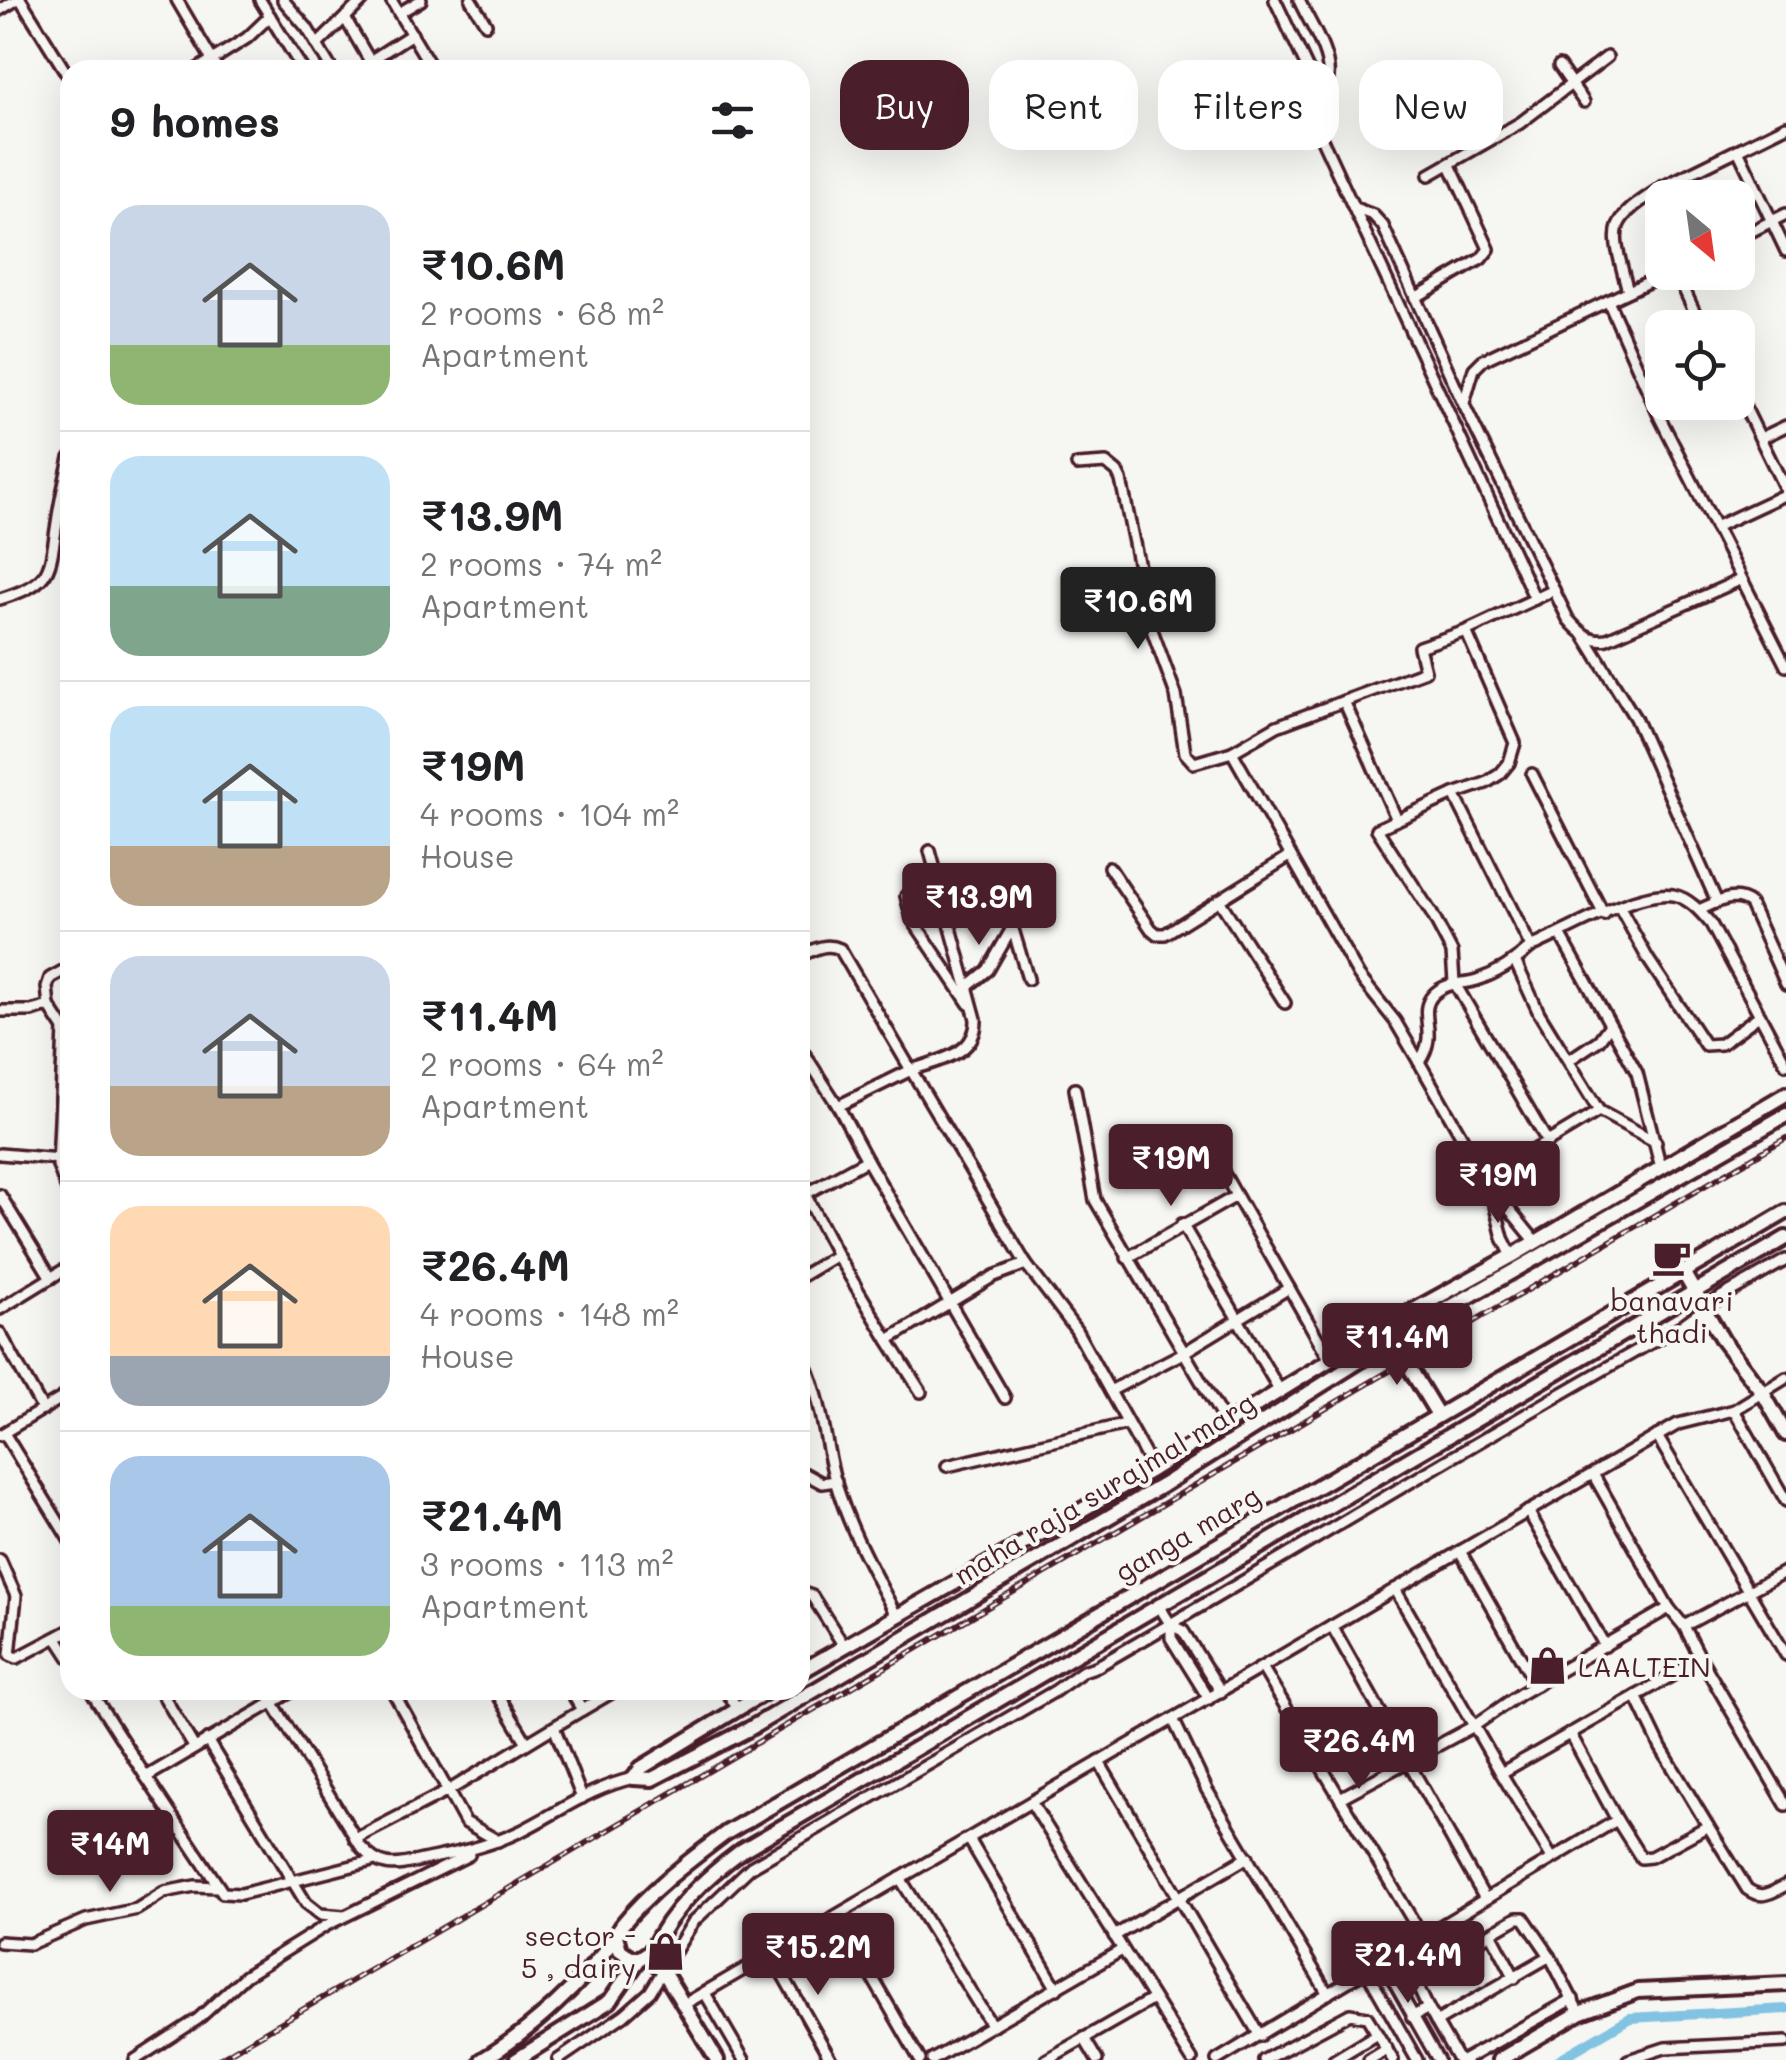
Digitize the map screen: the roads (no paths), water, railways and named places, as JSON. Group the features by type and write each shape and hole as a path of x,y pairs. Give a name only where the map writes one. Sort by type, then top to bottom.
{"street":[{"path":"0,10 19,0 60,64"},
{"path":"176,0 212,60 247,38 270,16"},
{"path":"283,0 326,60"},
{"path":"316,44 363,0"},
{"path":"392,0 427,60"},
{"path":"399,13 421,0"},
{"path":"471,0 486,24"},
{"path":"1275,0 1303,60"},
{"path":"1299,0 1325,60"},
{"path":"262,1 297,60"},
{"path":"345,18 369,60"},
{"path":"380,60 412,34"},
{"path":"1429,175 1520,123 1606,58"},
{"path":"1559,66 1584,102"},
{"path":"1687,180 1786,126"},
{"path":"1328,150 1535,599"},
{"path":"1738,150 1786,251"},
{"path":"1415,298 1481,259 1489,249 1450,165"},
{"path":"1628,290 1615,235 1618,222 1630,208 1645,201"},
{"path":"1357,209 1373,215 1383,226 1464,406 1568,620 1585,636 1635,718 1717,902"},
{"path":"1755,230 1786,214"},
{"path":"1464,406 1474,369 1483,360 1645,283"},
{"path":"1608,301 1660,418 1786,666"},
{"path":"1715,527 1786,493 1751,420"},
{"path":"1760,438 1786,426"},
{"path":"1077,464 1106,463 1121,480 1152,630 1176,695 1186,753 1194,763 1232,752 1277,726 1425,671 1419,647 1466,631 1554,590"},
{"path":"0,599 36,584 48,573 60,508"},
{"path":"1585,636 1598,641 1626,632 1740,580"},
{"path":"1466,631 1515,743 1509,763 1486,783 1378,828 1452,952 1454,982 1548,1141"},
{"path":"1344,701 1397,820"},
{"path":"1232,752 1358,976 1395,1020 1488,1182 1536,1242"},
{"path":"1532,774 1604,915"},
{"path":"1454,794 1531,948"},
{"path":"838,1106 911,1070 966,1049 976,1030 930,851"},
{"path":"1109,867 1157,934 1172,931 1290,856"},
{"path":"974,1012 907,906 908,892 938,882 1022,867"},
{"path":"996,874 1028,979"},
{"path":"1419,1062 1428,1049 1426,1010 1432,996 1454,982 1471,982 1515,961 1531,948 1620,908 1657,896 1676,895 1699,910 1711,924 1786,1064"},
{"path":"1699,910 1735,897 1750,904 1786,984"},
{"path":"1220,900 1285,1004"},
{"path":"1620,908 1648,959 1705,1045 1721,1044 1760,1015"},
{"path":"968,987 988,970 1012,928"},
{"path":"1560,934 1637,1074 1661,1168"},
{"path":"810,951 832,945 840,949 1026,1264 1076,1330 1163,1485"},
{"path":"1515,961 1539,1014 1598,1111 1656,1142"},
{"path":"60,972 50,978 47,988 49,1006 60,1023"},
{"path":"0,1011 31,1011 49,1006"},
{"path":"1568,1060 1599,1040 1610,1025"},
{"path":"810,1062 1005,1398"},
{"path":"1075,1089 1095,1200 1226,1424"},
{"name":"maha raja surajmal marg","path":"810,1666 1153,1469 1385,1326 1512,1256 1786,1094"},
{"path":"1488,1182 1598,1111"},
{"name":"maha raja surajmal marg","path":"810,1693 1163,1485 1393,1340 1786,1116"},
{"path":"1152,1167 1182,1152 1206,1152 1216,1160 1330,1360"},
{"path":"0,1154 60,1159 60,1176"},
{"path":"810,1188 866,1160"},
{"path":"1488,1182 1503,1238 1512,1256"},
{"path":"0,1195 51,1278"},
{"path":"1128,1258 1236,1196"},
{"path":"810,1208 921,1392"},
{"name":"ganga marg","path":"645,1925 670,1876 726,1833 1786,1212"},
{"path":"1182,1224 1280,1391"},
{"name":"ganga marg","path":"645,1925 742,1851 1786,1238"},
{"path":"810,1271 837,1255"},
{"path":"558,2060 624,2015 650,1992 694,1922 751,1867 1681,1326 1786,1260"},
{"path":"888,1340 994,1276 1026,1264"},
{"path":"0,1309 60,1272"},
{"path":"1684,1272 1703,1310 1786,1434"},
{"path":"1110,1392 1183,1354 1290,1288"},
{"path":"1385,1326 1438,1416"},
{"path":"0,1333 43,1410"},
{"path":"810,1374 818,1390 819,1416 854,1536 910,1634"},
{"path":"684,2005 1657,1436 1694,1418 1734,1410 1782,1381 1786,1396"},
{"path":"60,1399 2,1434 60,1525"},
{"path":"1734,1410 1786,1501"},
{"path":"948,1466 1126,1424"},
{"path":"1657,1436 1786,1655"},
{"path":"1592,1474 1785,1802"},
{"path":"810,1476 822,1483 836,1481"},
{"path":"1528,1512 1606,1646"},
{"path":"1460,1551 1536,1685"},
{"path":"0,1560 16,1596 10,1655 17,1658 60,1636"},
{"path":"1684,1626 1786,1572"},
{"path":"1395,1589 1552,1858"},
{"path":"810,1595 844,1646"},
{"path":"1159,1606 1171,1625 1183,1631 1221,1692"},
{"path":"1340,1798 1474,1726 1669,1608"},
{"path":"1171,1625 1171,1638 1208,1698"},
{"path":"1332,1626 1484,1897"},
{"path":"57,1638 60,1643"},
{"path":"1502,1772 1701,1658"},
{"path":"1262,1667 1422,1936"},
{"path":"1636,1696 1660,1748 1747,1889 1755,1896 1766,1896 1786,1885"},
{"path":"96,1700 218,1887 230,1896 372,1860 391,1866 480,1849"},
{"path":"166,1700 194,1748"},
{"path":"270,1700 372,1860"},
{"path":"146,1777 277,1700"},
{"path":"398,1700 465,1822 498,1841"},
{"path":"500,1700 527,1743"},
{"path":"576,1700 582,1710"},
{"path":"356,1839 448,1791 599,1700"},
{"path":"733,1700 749,1729"},
{"path":"135,2060 198,2019 246,1976 344,1916 413,1885 602,1787 634,1778 641,1768 752,1700"},
{"name":"maha raja surajmal marg","path":"634,1778 652,1779 798,1700"},
{"path":"1172,1719 1206,1790 1328,1994"},
{"path":"554,1727 582,1798"},
{"path":"1570,1734 1642,1858 1651,1857 1708,1826"},
{"path":"207,1740 312,1910 344,1916"},
{"path":"1099,1762 1260,2036"},
{"path":"1031,1802 1192,2060"},
{"path":"1216,2060 1617,1820"},
{"path":"968,1838 1058,1989"},
{"path":"1114,1936 1248,1857"},
{"path":"900,1878 992,2026"},
{"path":"0,1942 30,1944 86,1920 137,1909 164,1892 195,1886 218,1887"},
{"path":"837,1916 920,2060"},
{"path":"1576,2006 1550,1956 1524,1918 1517,1918 1420,1974 1417,1985 1461,2060 1576,2006 1659,1988 1786,1984"},
{"path":"482,2060 530,2028 616,1936 623,1923 645,1925 652,1950 643,1956 610,2001 516,2060"},
{"path":"1491,1933 1514,1978"},
{"path":"616,1936 626,1955 643,1956 662,1969 714,2059"},
{"path":"932,2060 1122,1950"},
{"path":"771,1954 832,2060"},
{"path":"1436,2022 1550,1956"},
{"path":"1382,1961 1438,2060"},
{"path":"1366,1970 1417,2060"},
{"path":"705,1992 744,2060"},
{"path":"1046,2060 1153,1999"},
{"path":"1499,2060 1576,2006"},
{"path":"1412,2017 1428,2008"},
{"path":"1264,2060 1350,2014 1367,2018 1393,2060"},
{"path":"1334,2060 1377,2034"},
{"path":"1084,2038 1097,2060"},
{"path":"1628,2060 1665,2048 1786,2042"},
{"path":"1369,2060 1386,2049"}],"waterway":[{"path":"1558,2060 1630,2018 1786,2009"}],"railway":[{"path":"217,2060 1786,1138"}],"place":[{"name":"banavari thadi","path":"1672,1257"},
{"name":"LAALTEIN","path":"1548,1666"},
{"name":"sector - 5 , dairy","path":"666,1951"}]}
